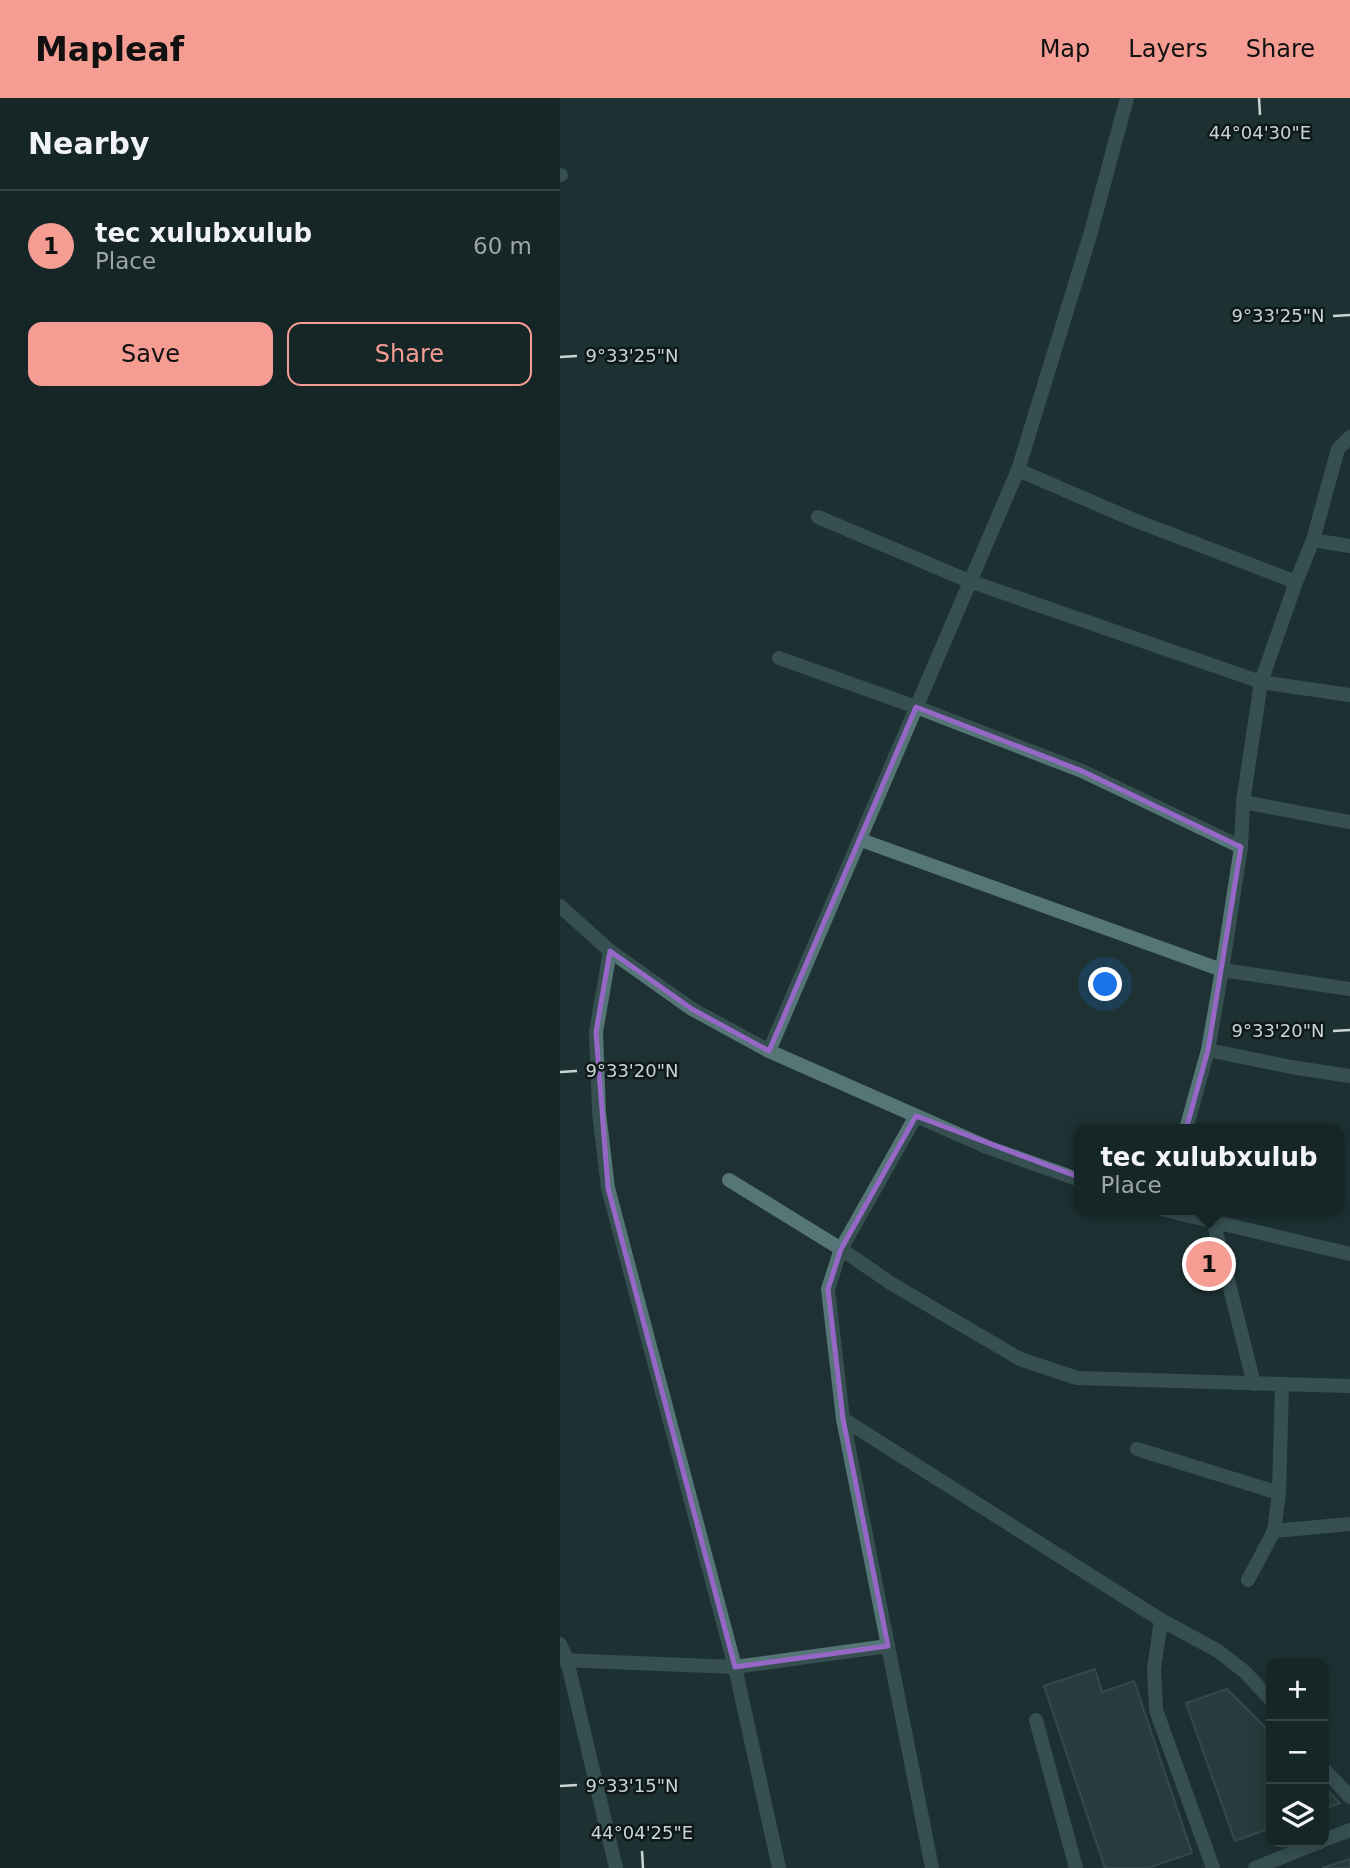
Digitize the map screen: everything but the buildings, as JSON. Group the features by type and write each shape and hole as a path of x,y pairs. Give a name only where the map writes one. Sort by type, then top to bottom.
{"street":[{"path":"769,1051 1018,470 1091,232 1127,98"},
{"path":"1187,1124 1208,1050 1222,970 1241,847 1243,802 1261,681 1313,540 1338,449 1350,437"},
{"path":"1018,470 1134,520 1296,582"},
{"path":"818,517 969,580 1261,681 1350,695"},
{"path":"1313,540 1350,545"},
{"path":"779,658 1082,771 1241,847"},
{"path":"1243,802 1350,822"},
{"path":"861,841 1222,970 1350,989"},
{"path":"560,906 610,951 692,1009 769,1051 987,1147 1074,1178"},
{"path":"610,951 596,1032 599,1112 608,1188 735,1667 779,1868"},
{"path":"1208,1050 1350,1076"},
{"path":"916,1116 841,1249 828,1289 843,1419 932,1868"},
{"path":"729,1180 841,1249 891,1284 1020,1359 1077,1378 1350,1386"},
{"path":"1189,1215 1350,1254"},
{"path":"1213,1220 1254,1384"},
{"path":"1248,1580 1274,1531 1279,1493 1282,1385"},
{"path":"843,1419 1161,1620 1218,1651 1245,1672 1266,1695"},
{"path":"1137,1449 1279,1493"},
{"path":"1274,1531 1350,1524"},
{"path":"1161,1620 1154,1668 1156,1710 1213,1868"},
{"path":"560,1644 616,1868"},
{"path":"563,1660 735,1667 888,1646"},
{"path":"1036,1720 1076,1868"},
{"path":"1329,1774 1350,1797"},
{"path":"1329,1838 1350,1830"},
{"path":"1255,1868 1307,1847"}],"highlighted area":[{"path":"916,707 1082,771 1241,847 1208,1050 1164,1209 916,1116 841,1249 828,1289 843,1419 888,1646 735,1667 608,1188 596,1032 610,951 692,1009 769,1051"}],"place":[{"name":"tec xulubxulub","path":"1209,1264"}]}
